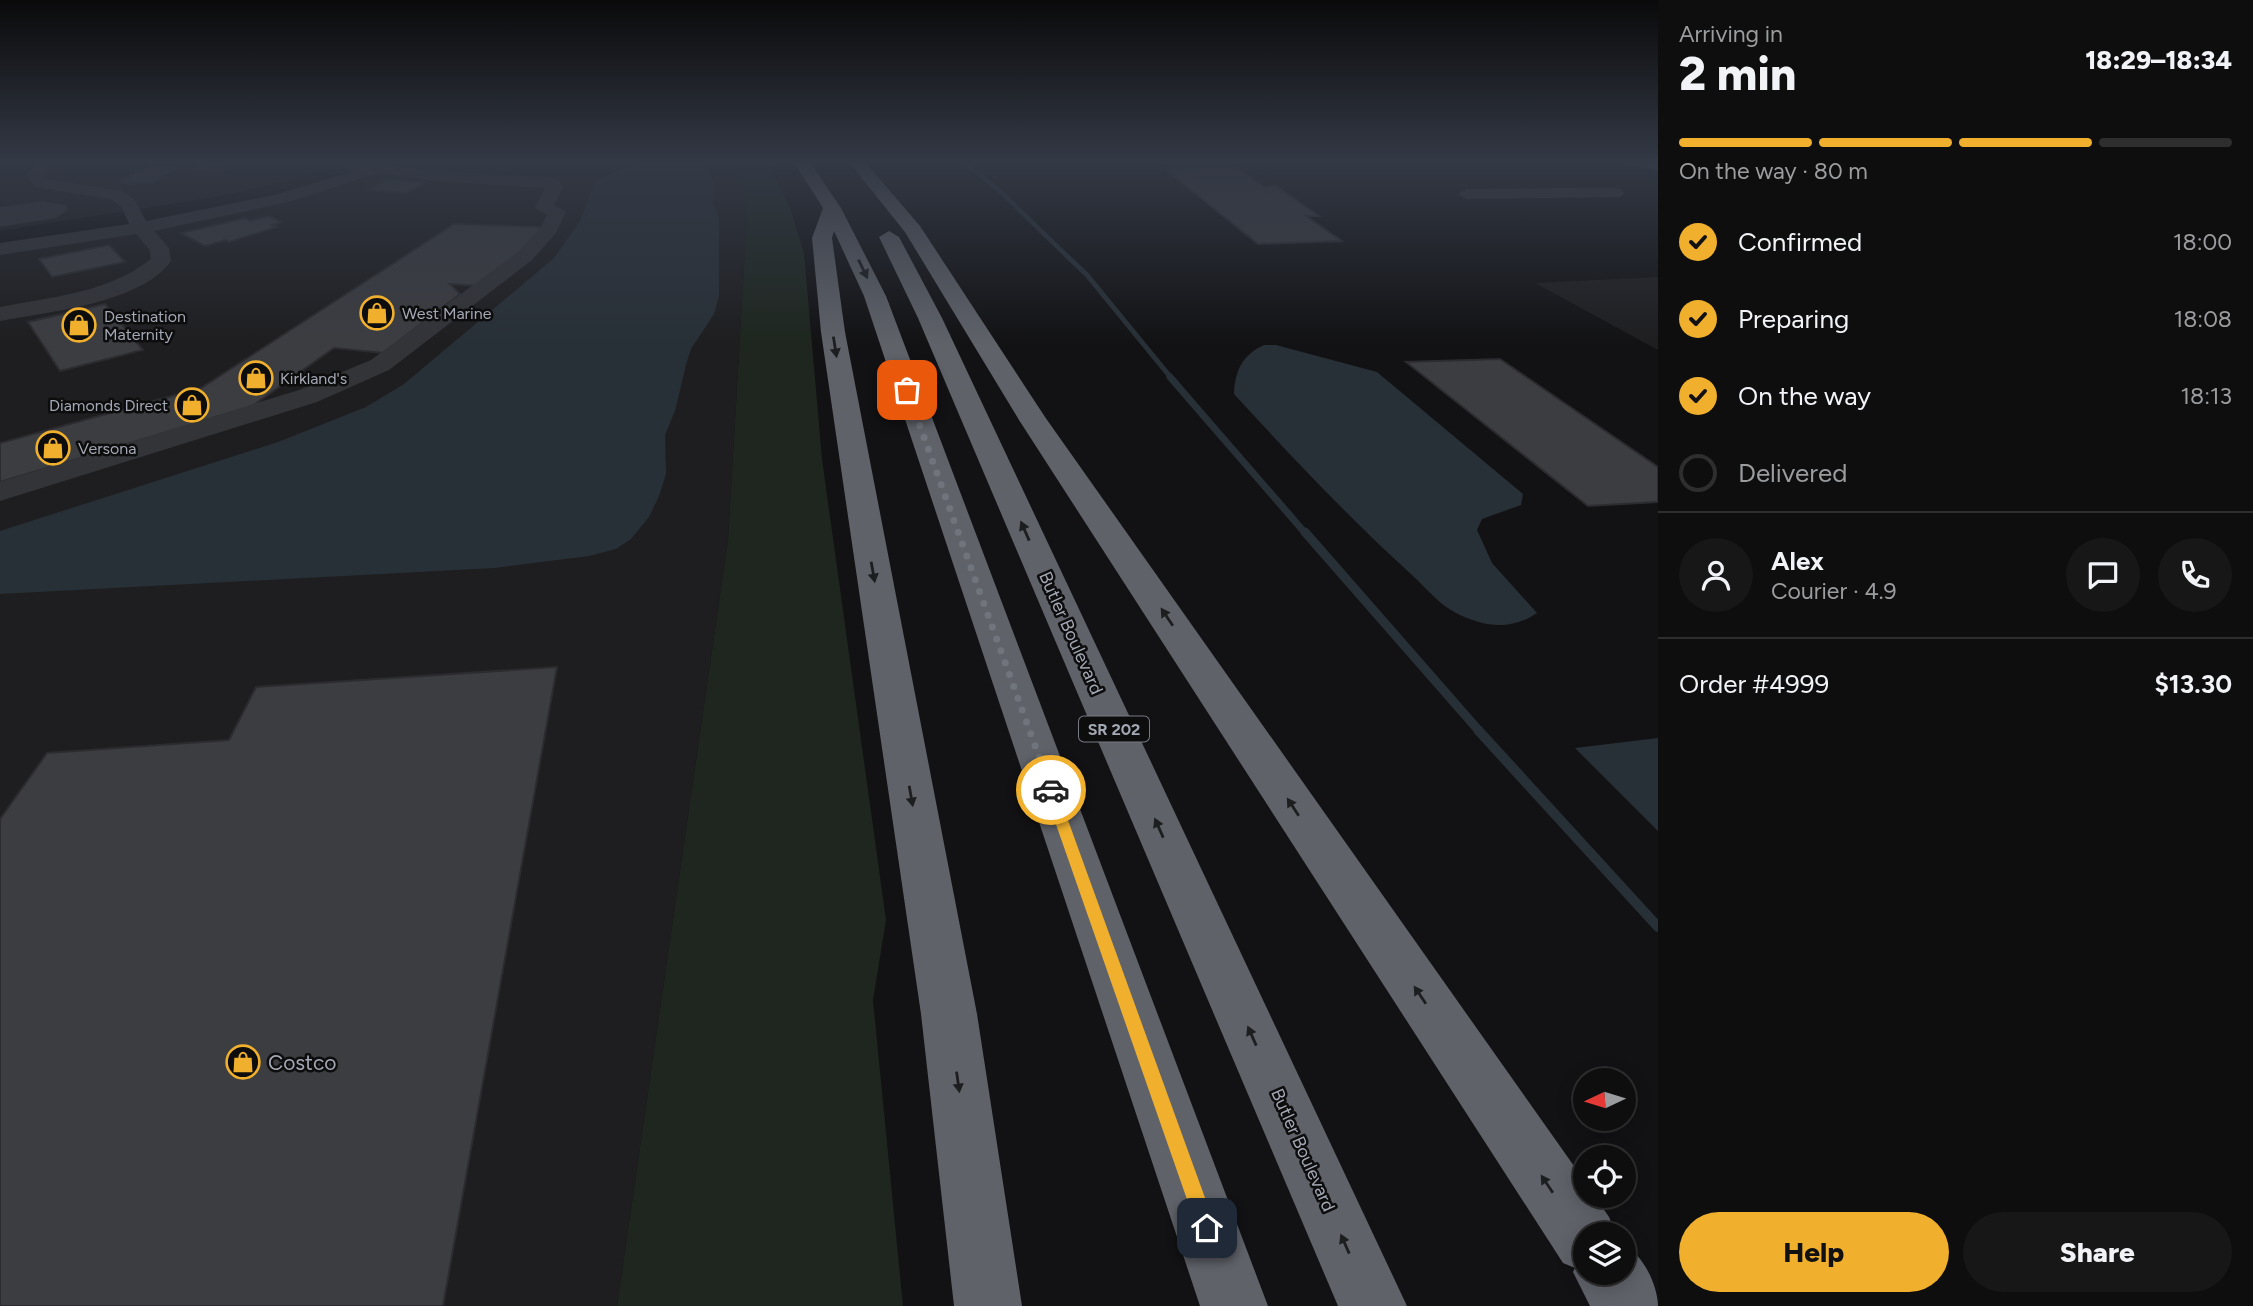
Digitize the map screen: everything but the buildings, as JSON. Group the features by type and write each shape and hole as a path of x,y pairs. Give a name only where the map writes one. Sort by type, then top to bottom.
{"highway":[{"path":"827,223 821,238 831,319 949,1014 988,1306"},
{"path":"839,223 875,296 1234,1306"},
{"name":"Butler Boulevard","path":"881,223 930,318 1373,1306"},
{"path":"907,223 1018,397 1574,1222"},
{"path":"1616,1285 1630,1306"}],"street":[{"path":"0,237 138,223"},
{"path":"0,249 138,223"},
{"path":"0,314 104,290 153,269 161,261 159,248 138,223"},
{"path":"0,492 307,396 369,370 404,348 525,256 552,223"}],"shaded area":[{"path":"0,223 51,223 0,231"},
{"path":"191,223 747,223 728,540 617,1306 0,1306 0,253"},
{"path":"579,223 719,223 719,296 714,314 691,349 687,361 675,411 665,435 666,474 649,517 631,539 616,549 589,556 494,568 0,594 0,531 278,442 366,407 404,384 554,258"},
{"path":"747,223 795,223 804,253 822,459 886,920 873,1000 903,1306 617,1306 728,540"},
{"path":"1658,277 1658,350 1535,283"},
{"path":"1264,345 1276,345 1377,372 1523,494 1521,505 1482,519 1477,530 1492,563 1537,613 1517,623 1497,625 1456,613 1438,601 1366,531 1234,394 1241,365 1250,354"},
{"path":"1658,738 1658,831 1575,748"}],"waterway":[{"path":"1033,223 1069,258"},
{"path":"1067,256 1087,275 1172,379"},
{"path":"1170,377 1306,534"},
{"path":"1305,532 1480,732"},
{"path":"1478,730 1658,927"}],"way so far":[{"path":"907,390 1051,790"}],"place":[{"name":"West Marine","path":"377,313"},
{"name":"Destination Maternity","path":"79,325"},
{"name":"Kirkland's","path":"256,378"},
{"name":"Diamonds Direct","path":"192,405"},
{"name":"Versona","path":"53,448"},
{"name":"Costco","path":"243,1062"}],"route":[{"path":"1051,790 1207,1228"}]}
